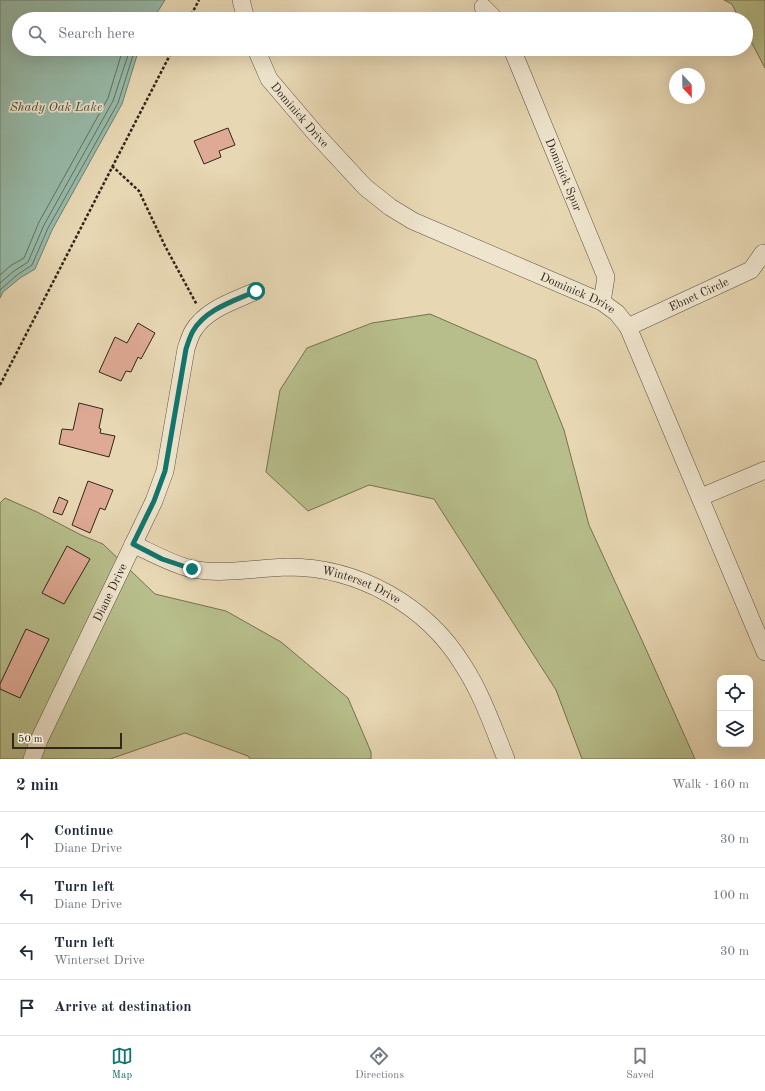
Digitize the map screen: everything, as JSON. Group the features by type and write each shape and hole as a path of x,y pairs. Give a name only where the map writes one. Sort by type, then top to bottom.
{"street":[{"path":"242,0 245,12"},
{"name":"Dominick Drive","path":"259,56 269,79 288,101 365,187 390,207 413,221 602,302 617,313 628,326 765,652"},
{"name":"Dominick Spur","path":"515,56 606,277 602,302"},
{"name":"Ebnet Circle","path":"628,326 751,270 763,253"},
{"name":"Diane Drive","path":"32,759 39,740 154,501 165,471 186,349 193,331 204,317 220,307 256,291"},
{"path":"700,497 765,470"},
{"name":"Winterset Drive","path":"133,544 162,559 192,569 224,572 290,567 325,570 357,579 389,594 418,613 448,642 480,695 506,759"}],"path":[{"path":"192,12 198,0"},
{"path":"0,384 169,56"},
{"path":"112,166 139,190 166,246 204,317"}],"green space":[{"path":"724,0 765,0 765,68 753,45 753,12 736,12 732,4"},
{"path":"430,314 536,360 564,430 589,525 695,759 582,759 556,690 434,499 369,485 308,511 266,472 280,390 307,348 372,323"},
{"path":"5,498 37,512 81,535 103,544 155,594 226,611 281,642 348,698 371,752 371,759 250,759 248,756 185,733 110,759 0,759 0,503"}],"water":[{"name":"Shady Oak Lake","path":"0,0 165,0 157,12 12,12 12,56 137,56 122,104 52,230 35,269 20,278 3,292 0,298"}],"building":[{"path":"228,128 235,145 219,151 221,157 204,164 194,141"},
{"path":"138,323 155,333 141,359 138,357 131,372 126,371 121,381 99,372 115,337 127,343"},
{"path":"79,403 103,409 99,428 101,429 100,433 115,436 109,457 59,444 62,429 73,430"},
{"path":"88,481 113,490 105,510 100,508 90,533 72,525"},
{"path":"59,497 68,501 62,515 53,512"},
{"path":"67,546 90,559 64,604 42,593"},
{"path":"26,629 49,639 20,698 0,689 0,684"}],"route":[{"path":"192,569 162,559 133,544 154,501 165,471 186,349 193,331 204,317 220,307 256,291"}]}
